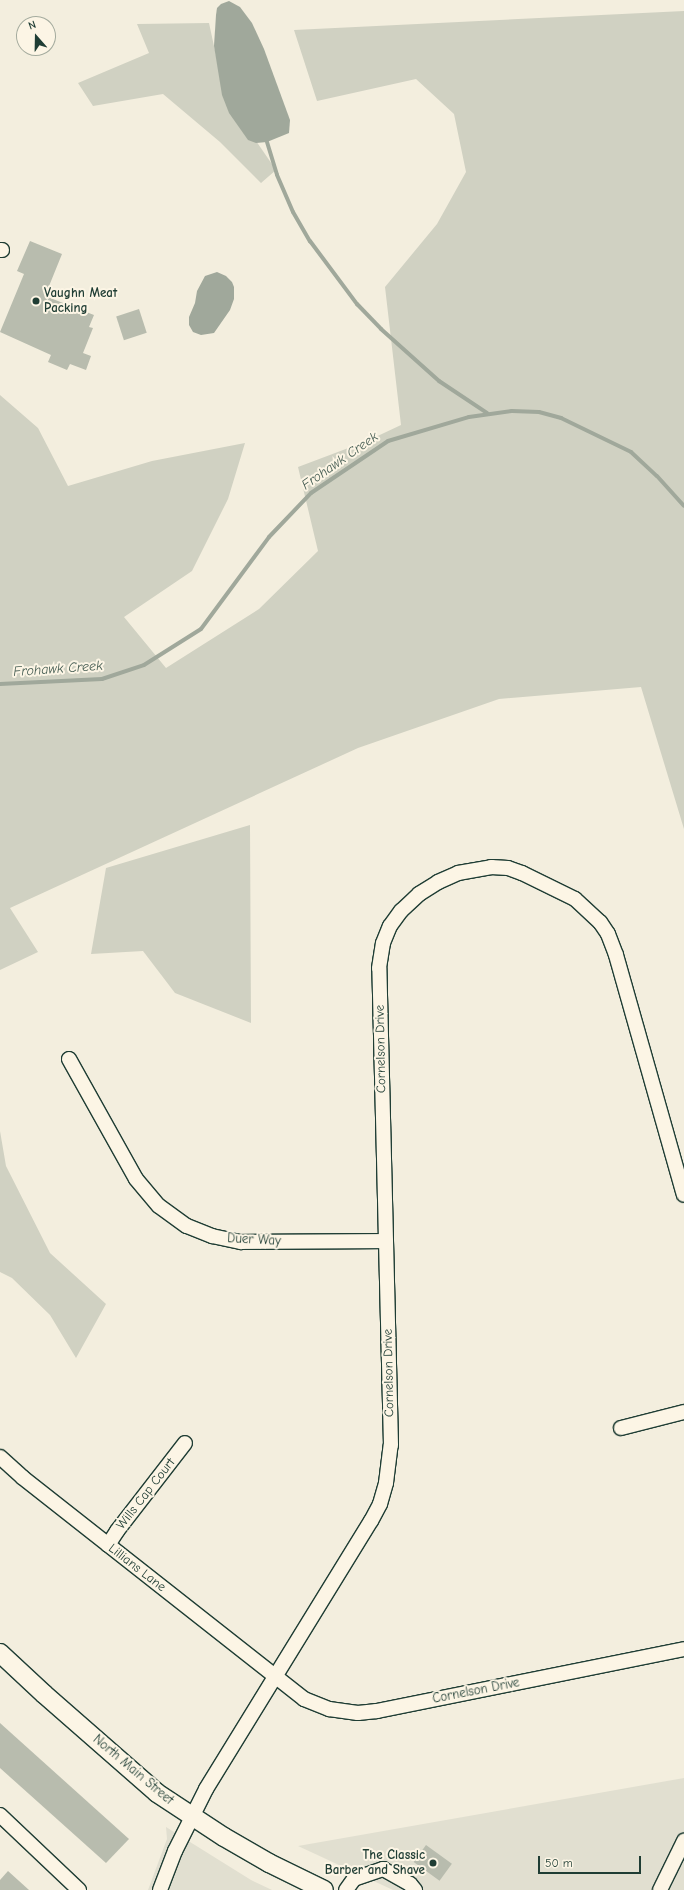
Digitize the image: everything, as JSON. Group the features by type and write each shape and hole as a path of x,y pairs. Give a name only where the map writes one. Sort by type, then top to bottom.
{"main road":[{"name":"North Main Street","path":"0,1653 44,1694 157,1793 224,1837 269,1863 324,1890"}],"street":[{"name":"Cornelson Drive","path":"160,1890 175,1851 206,1789 371,1521 380,1504 386,1484 391,1446 380,956 383,943 390,926 401,911 419,894 438,882 471,869 491,867 508,868 522,873 575,899 600,922 612,943 616,955 684,1196"},
{"name":"Duer Way","path":"69,1059 136,1179 159,1206 187,1226 212,1236 241,1242 386,1241"},
{"path":"621,1428 684,1412"},
{"name":"Wills Cap Court","path":"108,1545 117,1531 185,1444"},
{"name":"Lillians Lane","path":"0,1457 22,1477 275,1677"},
{"name":"Cornelson Drive","path":"275,1677 311,1703 329,1709 358,1713 377,1711 684,1649"},
{"path":"0,1815 79,1890"},
{"path":"660,1890 684,1841"},
{"path":"346,1890 354,1879 383,1869 410,1884 415,1890"}],"shaded area":[{"path":"229,1 240,7 252,23 264,49 290,120 289,133 267,142 256,143 248,140 229,113 222,95 214,46 216,15 217,8 221,4"},
{"path":"684,11 684,829 641,687 499,699 358,748 10,908 38,952 0,970 0,395 38,428 68,486 152,461 245,443 228,499 192,571 124,617 166,668 259,609 318,551 298,467 367,441 401,425 385,287 437,224 466,172 454,114 416,79 317,101 294,30"},
{"path":"209,23 220,74 239,116 276,170 261,183 220,142 163,94 93,106 78,83 149,53 137,24"},
{"path":"217,272 226,276 232,282 234,287 234,299 230,310 214,333 201,335 193,332 189,325 189,317 195,303 197,291 205,276"},
{"path":"250,825 251,1023 175,993 143,951 91,954 106,868"},
{"path":"0,1131 6,1166 50,1253 106,1304 76,1358 50,1315 12,1278 0,1272"},
{"path":"684,1778 684,1890 393,1890 298,1846"},
{"path":"166,1827 251,1880 272,1890 148,1890 167,1839"}],"building":[{"name":"Vaughn Meat Packing","path":"30,241 62,254 45,296 94,315 89,327 93,328 83,353 91,356 86,370 70,364 67,370 48,362 51,355 0,332 24,274 17,271"},
{"path":"139,309 147,333 124,340 116,316"},
{"path":"0,1723 129,1839 106,1863 0,1768"},
{"name":"The Classic Barber and Shave","path":"426,1845 452,1864 440,1881 414,1862"},
{"path":"8,1871 29,1890 0,1890 0,1880"}],"waterway":[{"path":"267,142 277,175 293,212 310,241 357,304 381,329 439,381 487,413"},
{"name":"Frohawk Creek","path":"0,684 102,679 144,665 201,629 269,537 311,493 388,441 469,417 512,411 539,412 561,418 631,452 657,476 684,506"}],"place":[{"name":"Vaughn Meat Packing","path":"36,301"},
{"name":"The Classic Barber and Shave","path":"433,1863"}]}
